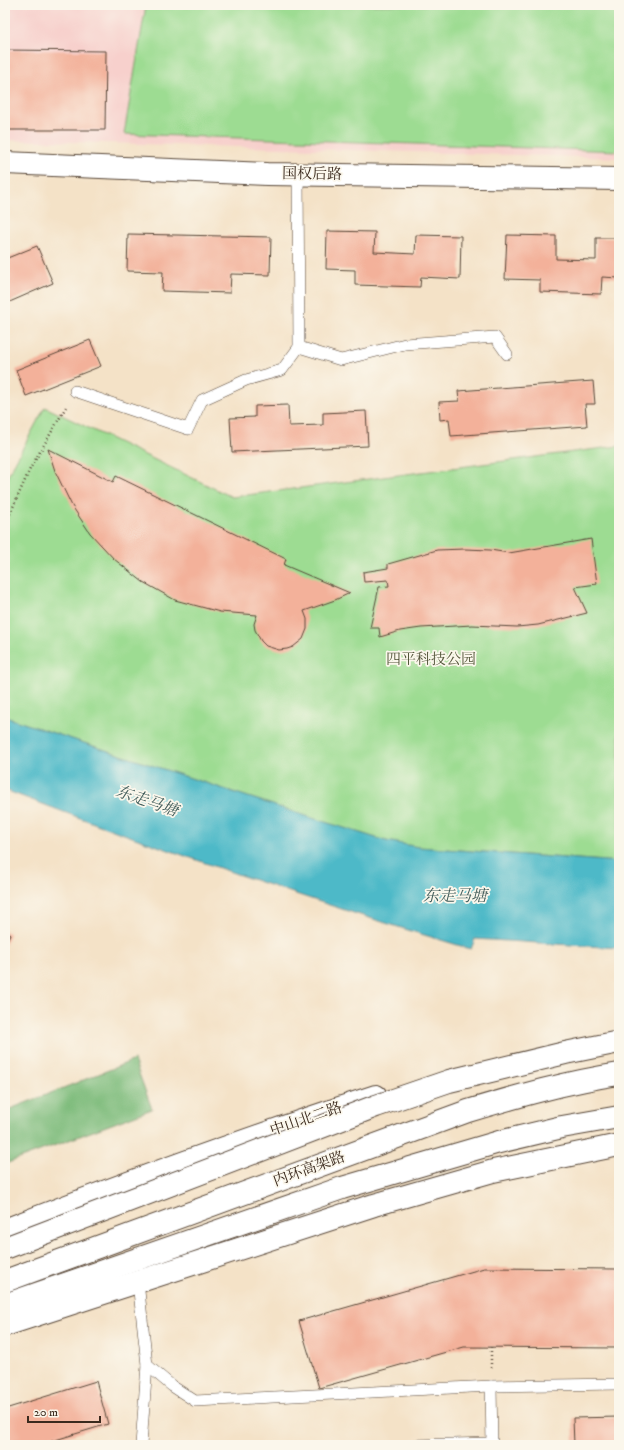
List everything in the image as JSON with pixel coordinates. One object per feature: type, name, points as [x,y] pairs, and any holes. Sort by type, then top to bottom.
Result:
[{"type":"main road","name":"国权后路","points":[[5,163],[298,174],[619,179]]},
{"type":"main road","points":[[5,1248],[376,1106],[449,1081],[565,1053],[619,1042]]},
{"type":"main road","name":"中山北二路","points":[[5,1230],[146,1175],[294,1122],[384,1093],[464,1074],[619,1050]]},
{"type":"main road","name":"内环高架路","points":[[5,1281],[468,1111],[531,1092],[619,1074]]},
{"type":"main road","points":[[5,1305],[179,1246],[342,1188],[499,1142],[562,1127],[619,1117]]},
{"type":"main road","points":[[5,1325],[374,1205],[478,1175],[619,1145]]},
{"type":"lane","points":[[76,391],[188,429],[202,400],[246,380],[282,370],[299,347],[298,174]]},
{"type":"lane","points":[[299,347],[341,360],[406,344],[495,337],[507,354]]},
{"type":"lane","points":[[138,1282],[147,1365],[141,1445]]},
{"type":"lane","points":[[147,1365],[172,1386],[195,1401],[491,1386],[619,1384]]},
{"type":"lane","points":[[414,1445],[492,1444],[491,1386]]},
{"type":"path","points":[[5,525],[30,469],[76,391]]},
{"type":"shaded area","points":[[5,5],[619,5],[619,158],[5,140]]},
{"type":"green space","points":[[146,5],[619,5],[619,151],[124,134]]},
{"type":"green space","name":"四平科技公园","points":[[45,407],[232,497],[619,446],[619,862],[418,847],[386,841],[5,717],[5,481]]},
{"type":"green space","points":[[134,1060],[152,1109],[5,1164],[5,1111]]},
{"type":"water","name":"东走马塘","points":[[5,717],[386,841],[418,847],[619,862],[619,948],[475,939],[471,949],[295,894],[121,833],[5,790]]},
{"type":"building","points":[[5,50],[106,51],[105,130],[5,130]]},
{"type":"building","points":[[327,231],[375,232],[374,252],[415,254],[416,235],[461,236],[460,279],[421,277],[420,287],[355,285],[355,270],[326,269]]},
{"type":"building","points":[[128,234],[271,237],[270,275],[231,274],[230,293],[162,291],[163,272],[127,271]]},
{"type":"building","points":[[507,235],[556,236],[556,259],[596,260],[596,238],[619,238],[619,278],[602,277],[601,294],[540,292],[540,280],[505,279]]},
{"type":"building","points":[[37,246],[53,283],[5,304],[5,259]]},
{"type":"building","points":[[90,340],[101,366],[26,396],[16,370]]},
{"type":"building","points":[[593,381],[595,404],[585,404],[587,426],[451,436],[449,419],[440,420],[439,402],[459,401],[458,391]]},
{"type":"building","points":[[288,405],[289,426],[323,425],[323,413],[366,411],[368,446],[232,452],[230,418],[255,417],[255,406]]},
{"type":"building","points":[[48,449],[113,482],[116,476],[286,559],[284,565],[350,593],[304,611],[307,619],[307,629],[303,639],[293,647],[279,650],[266,646],[261,641],[255,630],[254,624],[257,615],[220,612],[175,600],[143,582],[114,559],[90,533],[72,506],[55,471]]},
{"type":"building","points":[[591,539],[597,584],[575,587],[587,613],[538,625],[517,627],[472,625],[421,628],[400,631],[380,637],[379,628],[370,628],[379,587],[389,586],[388,580],[364,582],[363,572],[388,568],[388,564],[437,550],[490,550],[509,553]]},
{"type":"building","points":[[5,931],[10,934],[5,945]]},
{"type":"building","points":[[484,1268],[619,1269],[619,1348],[464,1347],[319,1388],[299,1321]]},
{"type":"building","points":[[96,1381],[108,1424],[39,1445],[5,1445],[5,1409]]},
{"type":"building","points":[[619,1417],[619,1445],[574,1445],[573,1418]]}]
